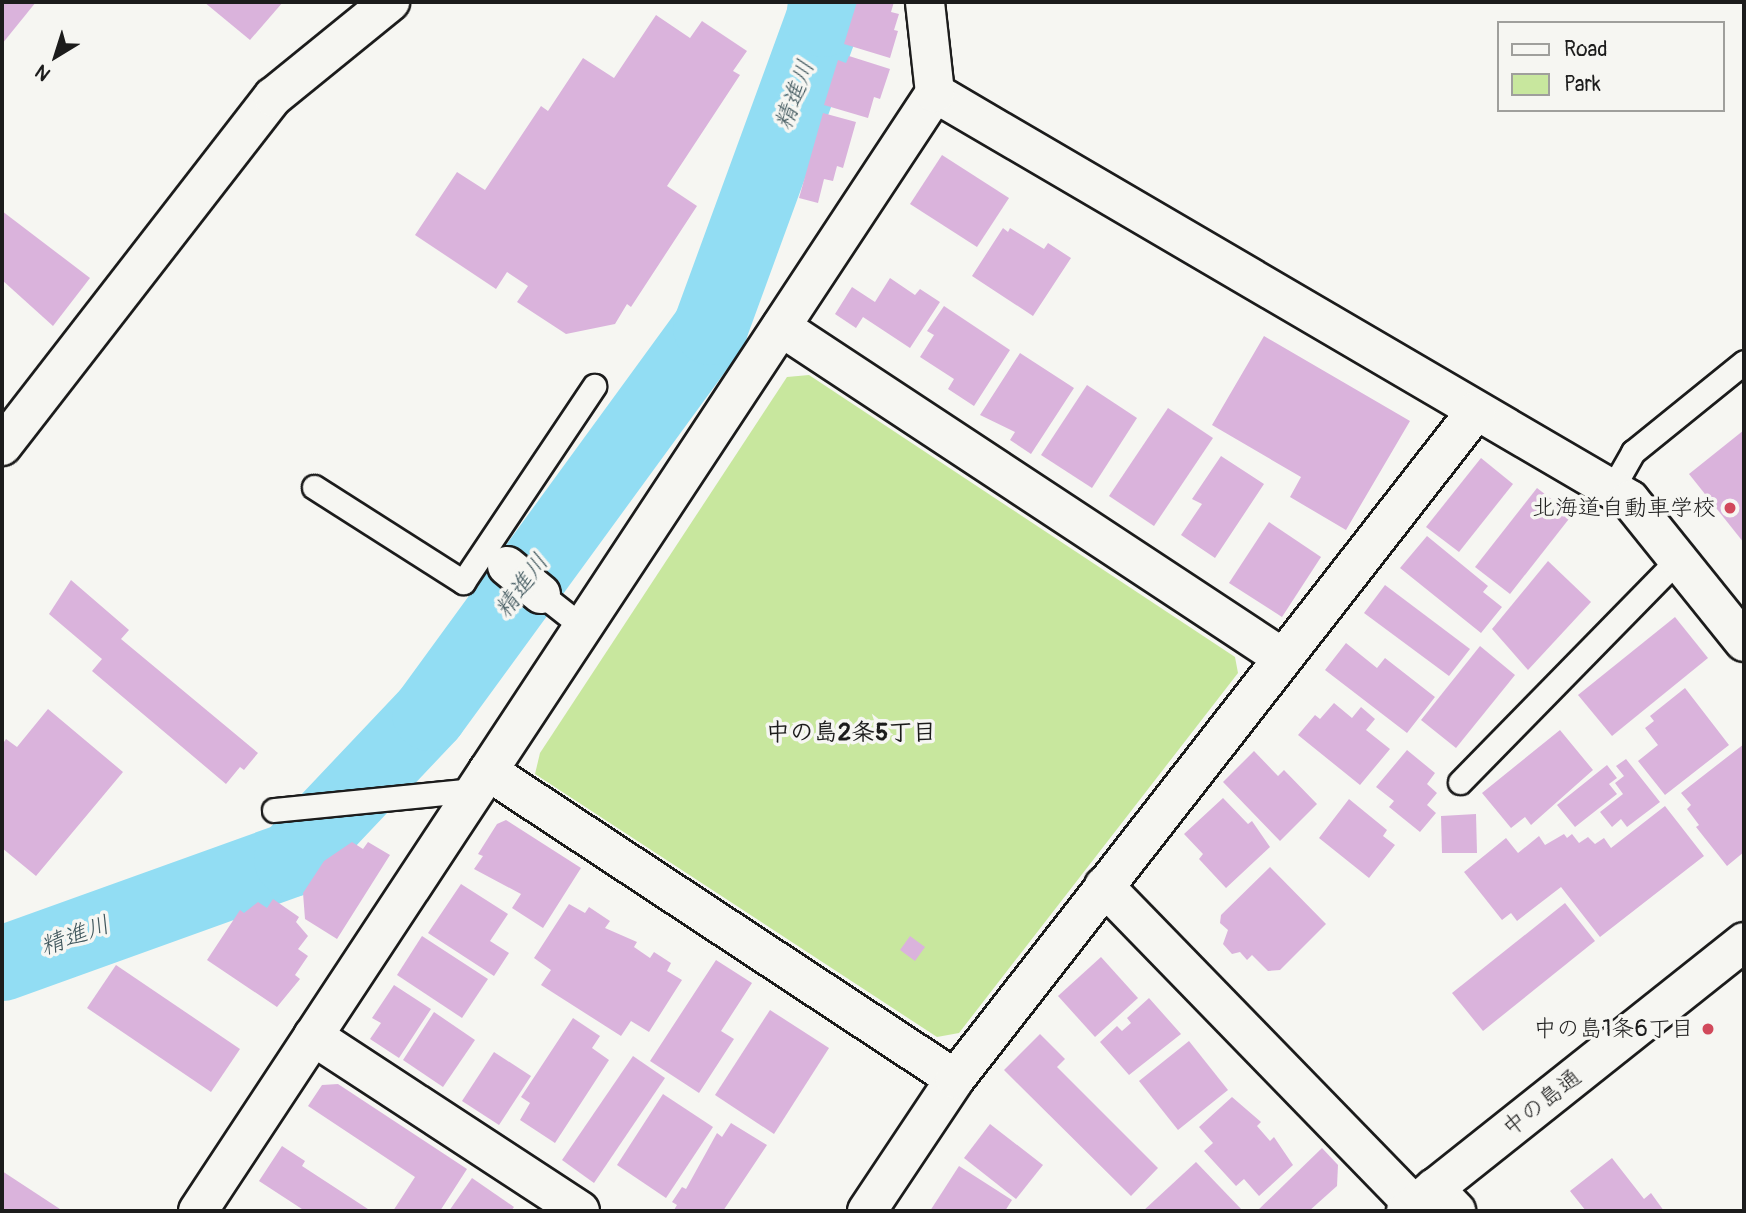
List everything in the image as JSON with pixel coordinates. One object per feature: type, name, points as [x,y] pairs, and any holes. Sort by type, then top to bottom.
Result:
[{"type":"street","points":[[2,446],[273,97],[390,2]]},
{"type":"street","points":[[198,1211],[935,93],[925,2]]},
{"type":"street","points":[[935,93],[1630,500],[1744,642]]},
{"type":"street","points":[[780,327],[1283,658]]},
{"type":"street","points":[[867,1211],[955,1079],[1476,411]]},
{"type":"street","points":[[497,558],[541,594]]},
{"type":"street","points":[[481,781],[955,1079]]},
{"type":"street","points":[[1104,886],[1428,1204]]},
{"type":"street","name":"中の島通","points":[[1428,1204],[1744,942]]},
{"type":"street","points":[[313,1036],[580,1211]]},
{"type":"lane","points":[[1612,489],[1633,452],[1744,362]]},
{"type":"lane","points":[[314,487],[463,582],[497,558],[594,386]]},
{"type":"lane","points":[[1460,782],[1678,559]]},
{"type":"lane","points":[[541,594],[583,627]]},
{"type":"lane","points":[[274,810],[398,797],[481,781]]},
{"type":"green space","points":[[809,375],[1235,657],[1238,673],[959,1033],[937,1037],[535,774],[540,753],[787,377]]},
{"type":"building","points":[[2,2],[36,2],[2,44]]},
{"type":"building","points":[[204,2],[283,2],[250,40]]},
{"type":"building","points":[[857,2],[894,2],[891,12],[899,14],[894,30],[898,31],[890,58],[844,44]]},
{"type":"building","points":[[656,15],[690,38],[702,21],[747,51],[733,71],[740,75],[667,186],[697,206],[631,307],[627,304],[615,324],[566,334],[517,302],[528,286],[507,272],[496,289],[415,235],[457,172],[485,190],[541,106],[548,111],[583,58],[614,78]]},
{"type":"building","points":[[849,56],[890,69],[880,99],[874,97],[868,118],[824,105],[838,60],[846,63]]},
{"type":"building","points":[[823,113],[856,122],[843,168],[837,166],[833,181],[824,179],[818,203],[799,198]]},
{"type":"building","points":[[942,155],[1009,198],[977,247],[910,204]]},
{"type":"building","points":[[2,211],[90,278],[53,326],[2,280]]},
{"type":"building","points":[[1003,228],[1008,232],[1010,228],[1044,249],[1048,243],[1071,258],[1033,316],[972,276]]},
{"type":"building","points":[[890,278],[915,295],[920,289],[940,302],[910,348],[863,317],[856,328],[835,314],[852,287],[875,302]]},
{"type":"building","points":[[944,306],[1010,350],[974,406],[948,389],[954,379],[920,357],[934,335],[927,331]]},
{"type":"building","points":[[1264,336],[1410,421],[1346,530],[1290,497],[1301,477],[1212,425]]},
{"type":"building","points":[[1020,353],[1074,388],[1031,454],[1010,440],[1015,432],[980,415]]},
{"type":"building","points":[[1087,385],[1137,418],[1092,488],[1041,455]]},
{"type":"building","points":[[1168,408],[1213,438],[1154,526],[1109,496]]},
{"type":"building","name":"北海道自動車学校","points":[[1744,430],[1744,543],[1689,474]]},
{"type":"building","points":[[1221,456],[1264,484],[1215,558],[1181,535],[1202,504],[1192,499]]},
{"type":"building","points":[[1481,458],[1513,484],[1459,552],[1426,527]]},
{"type":"building","points":[[1537,488],[1572,515],[1510,594],[1475,567]]},
{"type":"building","points":[[1269,522],[1321,557],[1282,617],[1229,583]]},
{"type":"building","points":[[1427,536],[1488,586],[1483,592],[1502,607],[1481,633],[1400,568]]},
{"type":"building","points":[[1548,561],[1591,602],[1528,670],[1492,629]]},
{"type":"building","points":[[71,580],[129,630],[121,639],[258,753],[244,770],[240,767],[226,784],[92,671],[102,659],[49,614]]},
{"type":"building","points":[[1385,585],[1470,649],[1449,676],[1364,613]]},
{"type":"building","points":[[1675,617],[1708,658],[1612,736],[1578,695]]},
{"type":"building","points":[[1346,643],[1377,668],[1385,658],[1435,697],[1407,733],[1325,670]]},
{"type":"building","points":[[1480,646],[1515,675],[1456,748],[1421,720]]},
{"type":"building","points":[[1685,688],[1729,745],[1665,795],[1638,761],[1658,745],[1645,728],[1654,721],[1650,716]]},
{"type":"building","points":[[1334,703],[1352,718],[1361,707],[1375,719],[1366,730],[1390,749],[1360,785],[1298,735],[1315,715],[1320,719]]},
{"type":"building","points":[[48,709],[123,772],[36,876],[2,848],[2,745],[6,739],[17,747]]},
{"type":"building","points":[[1560,730],[1593,770],[1531,825],[1525,817],[1511,828],[1482,793]]},
{"type":"building","points":[[1744,744],[1744,852],[1727,866],[1696,827],[1699,825],[1687,809],[1691,805],[1681,793]]},
{"type":"building","points":[[1407,750],[1435,773],[1427,784],[1437,793],[1427,805],[1436,813],[1420,832],[1389,807],[1394,801],[1376,787]]},
{"type":"building","points":[[1254,751],[1278,776],[1284,770],[1317,804],[1280,841],[1223,782]]},
{"type":"building","points":[[1626,759],[1660,802],[1627,827],[1621,819],[1612,827],[1600,812],[1623,794],[1615,783],[1624,776],[1616,766]]},
{"type":"building","points":[[1607,765],[1617,778],[1609,784],[1617,794],[1575,827],[1557,805]]},
{"type":"building","points":[[1223,798],[1248,824],[1252,821],[1270,847],[1226,888],[1199,859],[1203,854],[1184,834]]},
{"type":"building","points":[[1349,799],[1387,830],[1383,836],[1395,845],[1369,878],[1319,838]]},
{"type":"building","points":[[1665,806],[1704,856],[1600,937],[1561,887],[1517,921],[1511,913],[1502,920],[1464,872],[1506,838],[1518,853],[1539,836],[1545,845],[1564,834],[1567,838],[1572,834],[1579,843],[1588,837],[1595,844],[1604,838],[1611,848]]},
{"type":"building","points":[[1476,814],[1477,853],[1442,853],[1441,816]]},
{"type":"building","points":[[506,820],[581,868],[543,928],[512,908],[521,894],[474,869],[483,856],[478,854],[497,824]]},
{"type":"building","points":[[352,842],[363,849],[368,842],[390,855],[337,939],[305,919],[303,893],[324,861]]},
{"type":"building","points":[[1270,867],[1326,924],[1280,970],[1268,971],[1252,955],[1247,960],[1240,952],[1232,954],[1223,944],[1228,930],[1220,923],[1221,915]]},
{"type":"building","points":[[461,884],[508,914],[490,941],[509,953],[494,976],[428,933]]},
{"type":"building","points":[[273,899],[299,917],[296,922],[308,936],[298,949],[308,956],[295,975],[300,979],[277,1007],[207,960],[240,910],[244,913],[258,902],[267,908]]},
{"type":"building","points":[[1565,903],[1595,941],[1483,1031],[1452,993]]},
{"type":"building","points":[[569,904],[585,913],[589,907],[610,921],[605,928],[637,942],[634,947],[650,958],[654,952],[671,963],[667,971],[682,980],[649,1032],[631,1021],[621,1036],[541,985],[551,970],[534,958]]},
{"type":"building","points":[[422,936],[488,979],[462,1018],[397,975]]},
{"type":"building","points":[[910,936],[925,947],[915,961],[900,950]]},
{"type":"building","points":[[1101,957],[1138,998],[1095,1037],[1058,996]]},
{"type":"building","points":[[716,960],[752,983],[721,1031],[734,1039],[699,1093],[650,1061]]},
{"type":"building","points":[[116,965],[240,1049],[211,1092],[87,1008]]},
{"type":"building","points":[[394,985],[431,1009],[399,1058],[370,1039],[381,1023],[372,1018]]},
{"type":"building","points":[[1149,998],[1181,1034],[1129,1075],[1100,1042],[1117,1026],[1122,1031],[1131,1023],[1127,1018]]},
{"type":"building","points":[[770,1010],[829,1048],[774,1134],[715,1095]]},
{"type":"building","points":[[434,1012],[475,1040],[443,1087],[403,1060]]},
{"type":"building","points":[[573,1018],[600,1036],[592,1048],[609,1060],[555,1143],[520,1120],[530,1103],[521,1097]]},
{"type":"building","points":[[1040,1034],[1065,1059],[1057,1067],[1158,1168],[1131,1196],[1004,1070]]},
{"type":"building","points":[[1189,1041],[1228,1090],[1178,1130],[1139,1081]]},
{"type":"building","points":[[494,1052],[531,1076],[499,1125],[462,1101]]},
{"type":"building","points":[[633,1056],[665,1078],[594,1183],[562,1160]]},
{"type":"building","points":[[338,1084],[467,1169],[440,1211],[393,1211],[415,1177],[308,1106],[322,1085]]},
{"type":"building","points":[[663,1094],[713,1127],[666,1198],[617,1165]]},
{"type":"building","points":[[1232,1097],[1261,1122],[1257,1126],[1270,1141],[1274,1137],[1293,1165],[1259,1196],[1244,1179],[1236,1186],[1204,1151],[1213,1143],[1199,1127]]},
{"type":"building","points":[[731,1123],[767,1145],[723,1211],[674,1210],[677,1205],[672,1202],[682,1187],[686,1189],[717,1133],[722,1137]]},
{"type":"building","points":[[990,1124],[1043,1165],[1016,1199],[964,1158]]},
{"type":"building","points":[[282,1146],[305,1161],[302,1166],[371,1211],[305,1211],[259,1181]]},
{"type":"building","points":[[1322,1148],[1338,1165],[1337,1186],[1309,1211],[1257,1211]]},
{"type":"building","points":[[1612,1158],[1644,1199],[1651,1193],[1664,1211],[1586,1211],[1570,1191]]},
{"type":"building","points":[[1196,1162],[1243,1211],[1143,1211]]},
{"type":"building","points":[[959,1166],[1012,1200],[1005,1211],[930,1211]]},
{"type":"building","points":[[2,1171],[63,1211],[2,1211]]},
{"type":"building","points":[[472,1178],[514,1207],[511,1211],[449,1211]]},
{"type":"waterway","name":"精進川","points":[[2,963],[291,859],[429,713],[710,327],[823,19],[825,2]]},
{"type":"place","name":"北海道自動車学校","points":[[1730,508]]},
{"type":"place","name":"中の島1条6丁目","points":[[1708,1029]]},
{"type":"district","name":"中の島2条5丁目","points":[[851,733]]}]
